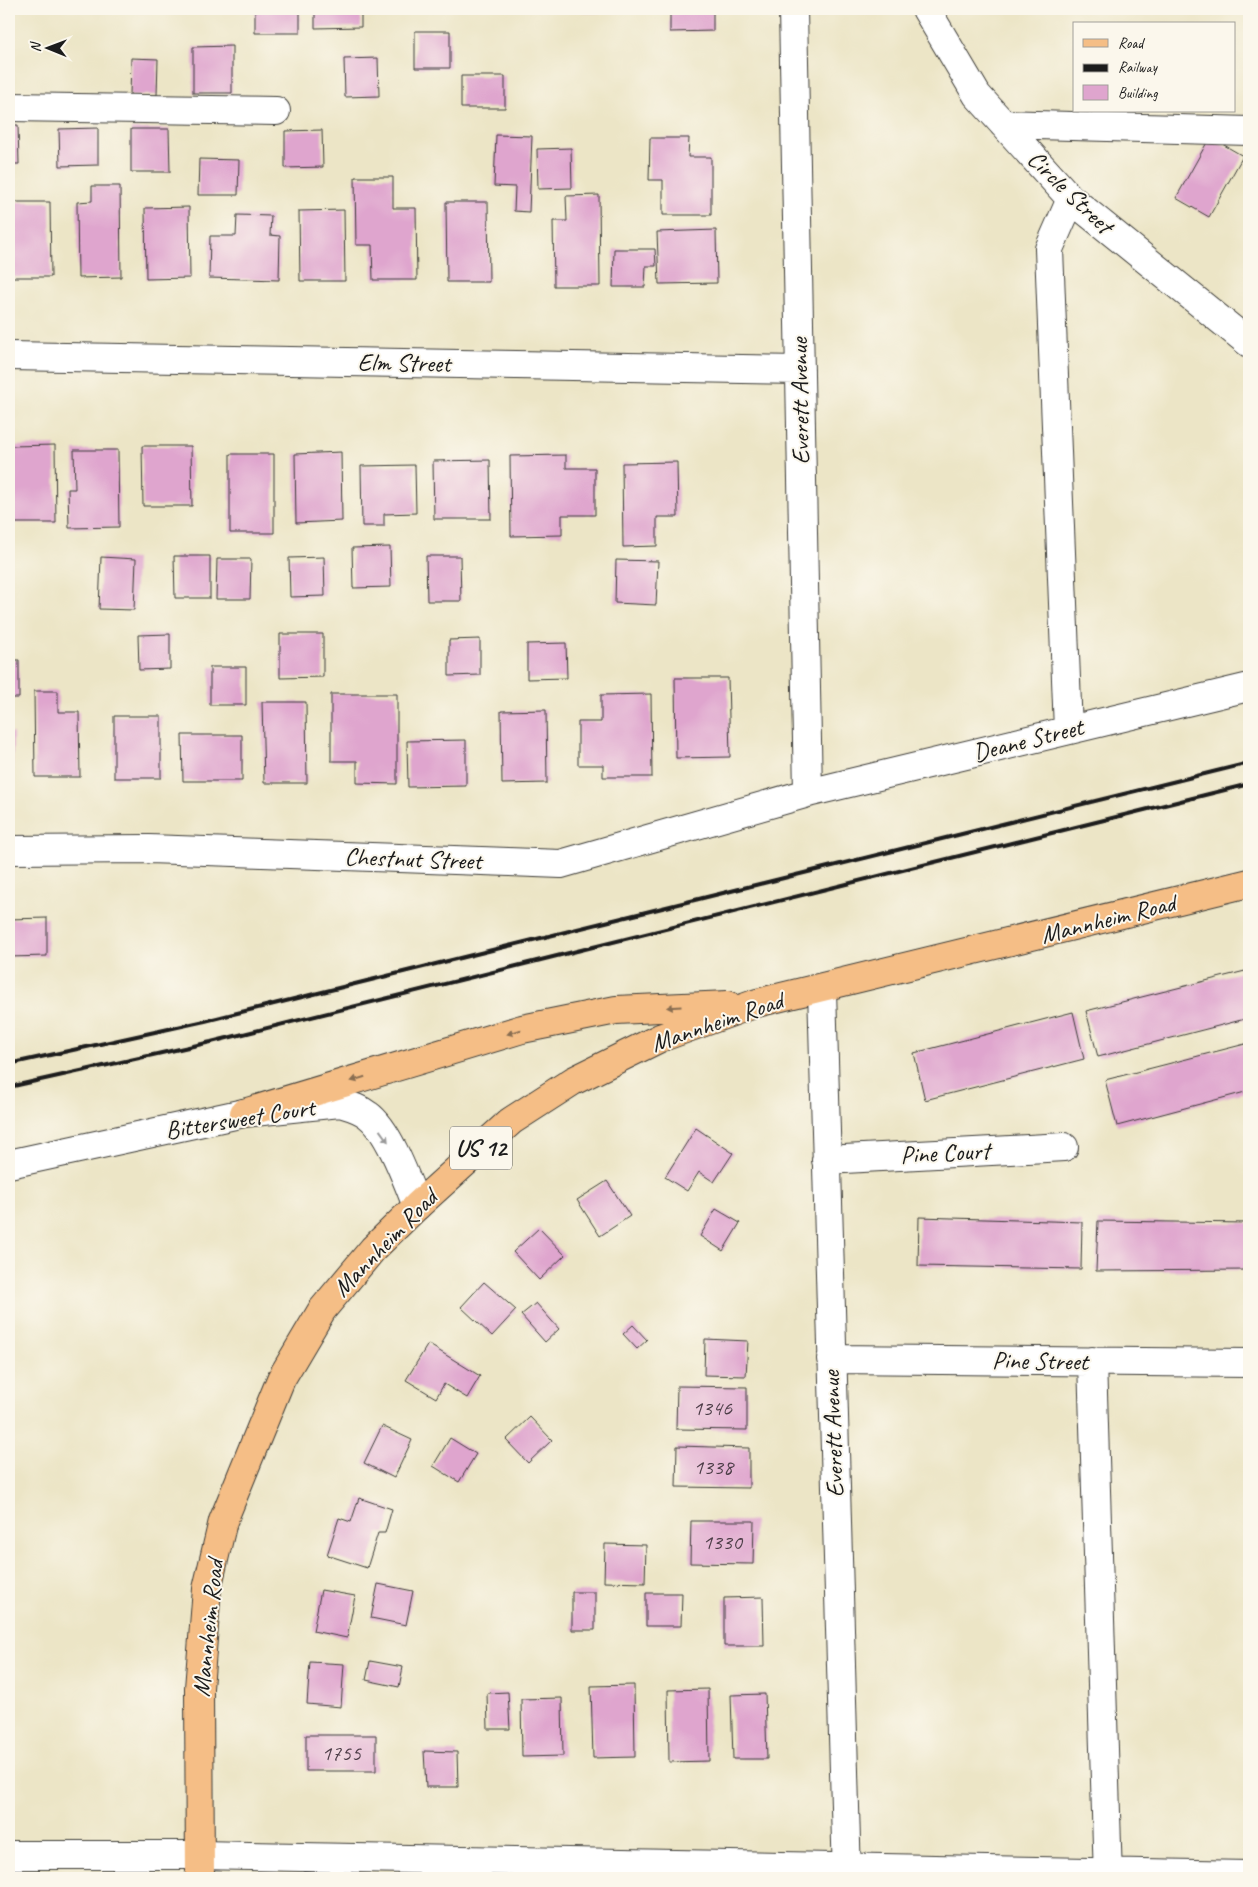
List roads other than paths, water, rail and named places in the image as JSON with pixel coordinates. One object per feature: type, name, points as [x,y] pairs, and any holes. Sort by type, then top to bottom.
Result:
[{"type":"main road","name":"Mannheim Road","points":[[200,1866],[198,1688],[207,1588],[223,1521],[281,1379],[322,1310],[373,1250],[417,1206],[511,1121],[574,1081],[660,1038],[757,1003],[822,989],[1249,884]]},
{"type":"main road","points":[[244,1113],[522,1029],[616,1010],[757,1003]]},
{"type":"street","name":"Everett Avenue","points":[[793,9],[808,793]]},
{"type":"street","name":"Circle Street","points":[[926,9],[977,95],[1071,200],[1249,343]]},
{"type":"street","points":[[9,107],[276,111]]},
{"type":"street","points":[[1003,124],[1249,131]]},
{"type":"street","points":[[1068,730],[1049,249],[1071,200]]},
{"type":"street","name":"Elm Street","points":[[9,356],[800,370]]},
{"type":"street","name":"Deane Street","points":[[808,793],[1249,687]]},
{"type":"street","name":"Chestnut Street","points":[[9,850],[148,849],[561,864],[808,793]]},
{"type":"street","name":"Everett Avenue","points":[[822,989],[846,1873]]},
{"type":"street","name":"Bittersweet Court","points":[[9,1164],[244,1113],[340,1104],[354,1107],[370,1115],[390,1144],[417,1206]]},
{"type":"street","name":"Pine Court","points":[[826,1160],[1064,1147]]},
{"type":"street","name":"Pine Street","points":[[831,1359],[1249,1363]]},
{"type":"street","points":[[1092,1361],[1108,1875]]},
{"type":"street","points":[[9,1854],[200,1866],[1249,1875]]},
{"type":"railway","points":[[9,1064],[205,1021],[1249,763]]},
{"type":"railway","points":[[9,1087],[211,1042],[1249,784]]}]
